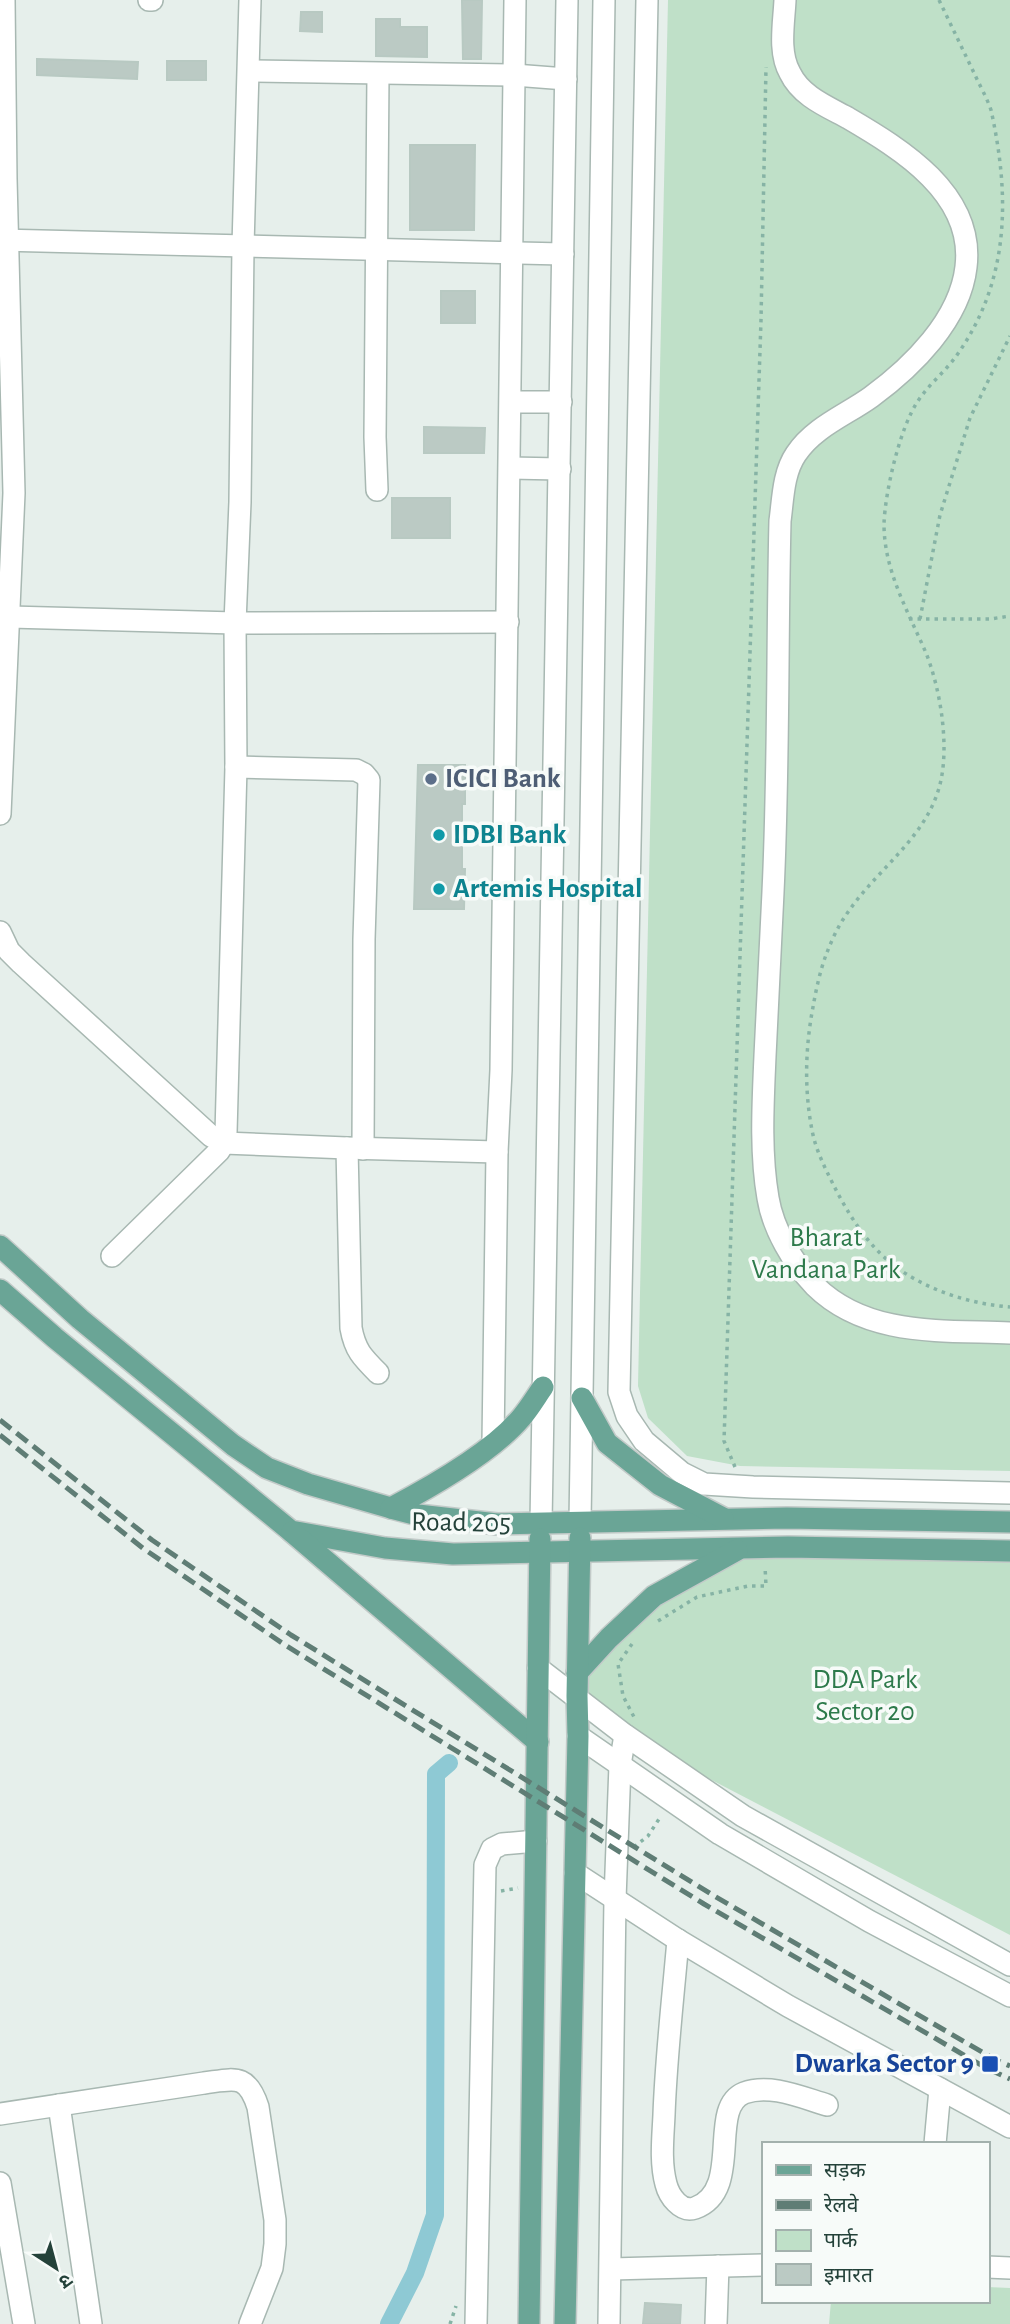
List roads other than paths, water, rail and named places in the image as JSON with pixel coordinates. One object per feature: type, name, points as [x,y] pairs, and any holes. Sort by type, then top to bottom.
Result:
[{"type":"main road","name":"Road 205","points":[[0,1246],[80,1320],[233,1446],[267,1468],[307,1484],[391,1508],[418,1515],[497,1524],[787,1518],[1010,1522]]},
{"type":"main road","name":"Road 205","points":[[0,1290],[54,1338],[291,1531],[385,1548],[453,1554],[742,1547],[1010,1551]]},
{"type":"main road","points":[[391,1508],[429,1488],[493,1443],[520,1419],[543,1387]]},
{"type":"main road","points":[[582,1398],[607,1443],[660,1485],[726,1519]]},
{"type":"main road","points":[[565,2324],[580,1522]]},
{"type":"main road","points":[[528,2324],[541,1523]]},
{"type":"main road","points":[[291,1531],[538,1742]]},
{"type":"main road","points":[[577,1673],[653,1596],[742,1547]]},
{"type":"street","points":[[0,814],[14,493],[4,240],[4,0]]},
{"type":"street","points":[[112,1256],[224,1143],[236,767],[235,622],[240,502],[250,0]]},
{"type":"street","points":[[493,1443],[508,622],[515,0]]},
{"type":"street","points":[[541,1523],[567,0]]},
{"type":"street","points":[[580,1522],[604,0]]},
{"type":"street","points":[[647,0],[619,1392],[627,1416],[644,1441],[682,1473],[704,1484],[1010,1493]]},
{"type":"street","points":[[785,0],[784,56],[788,71],[798,88],[879,136],[913,160],[937,183],[958,216],[965,240],[967,266],[960,295],[938,333],[912,363],[871,397],[810,437],[794,456],[785,480],[780,521],[775,857],[762,1144],[767,1197],[772,1218],[800,1267],[832,1301],[853,1314],[909,1329],[1010,1333]]},
{"type":"street","points":[[249,71],[514,75],[566,79]]},
{"type":"street","points":[[377,490],[375,437],[378,74]]},
{"type":"street","points":[[4,240],[563,254]]},
{"type":"street","points":[[511,402],[561,402]]},
{"type":"street","points":[[510,467],[560,469]]},
{"type":"street","points":[[10,617],[235,622],[508,622]]},
{"type":"street","points":[[236,767],[356,769],[369,780],[351,1328],[354,1344],[378,1373]]},
{"type":"street","points":[[0,932],[9,951],[21,963],[211,1136],[224,1143],[497,1152]]},
{"type":"street","points":[[538,1668],[632,1731],[743,1816],[1010,1965]]},
{"type":"street","points":[[610,2324],[615,1899],[620,1765],[632,1731]]},
{"type":"street","points":[[578,1736],[720,1834],[869,1921],[1010,1996]]},
{"type":"street","points":[[477,2324],[485,1865],[492,1849],[502,1844],[536,1840]]},
{"type":"street","points":[[575,1873],[678,1940],[788,2006],[1010,2127]]},
{"type":"street","points":[[678,1940],[663,2148],[666,2185],[674,2200],[682,2208],[692,2209],[704,2203],[716,2188],[723,2169],[727,2119],[733,2102],[743,2093],[775,2091],[827,2105]]},
{"type":"street","points":[[0,2114],[231,2080],[241,2081],[253,2091],[265,2145],[275,2220],[272,2268],[250,2324]]},
{"type":"street","points":[[936,2142],[940,2089]]},
{"type":"street","points":[[59,2105],[91,2324]]},
{"type":"street","points":[[0,2183],[24,2324]]},
{"type":"street","points":[[611,2269],[762,2265]]},
{"type":"street","points":[[716,2324],[718,2266]]},
{"type":"street","points":[[989,2267],[1010,2268]]},
{"type":"waterway","points":[[389,2324],[415,2273],[435,2215],[436,1774],[449,1763]]},
{"type":"railway","points":[[0,1420],[152,1540],[291,1635],[711,1894],[1010,2066]]},
{"type":"railway","points":[[0,1435],[144,1549],[285,1645],[704,1904],[988,2069],[1010,2079]]},
{"type":"place","name":"ICICI Bank","points":[[431,779]]},
{"type":"place","name":"IDBI Bank","points":[[439,835]]},
{"type":"place","name":"Artemis Hospital","points":[[439,889]]},
{"type":"place","name":"Dwarka Sector 9","points":[[990,2064]]},
{"type":"park label","name":"Bharat Vandana Park","points":[[826,1254]]},
{"type":"park label","name":"DDA Park Sector 20","points":[[865,1696]]}]
